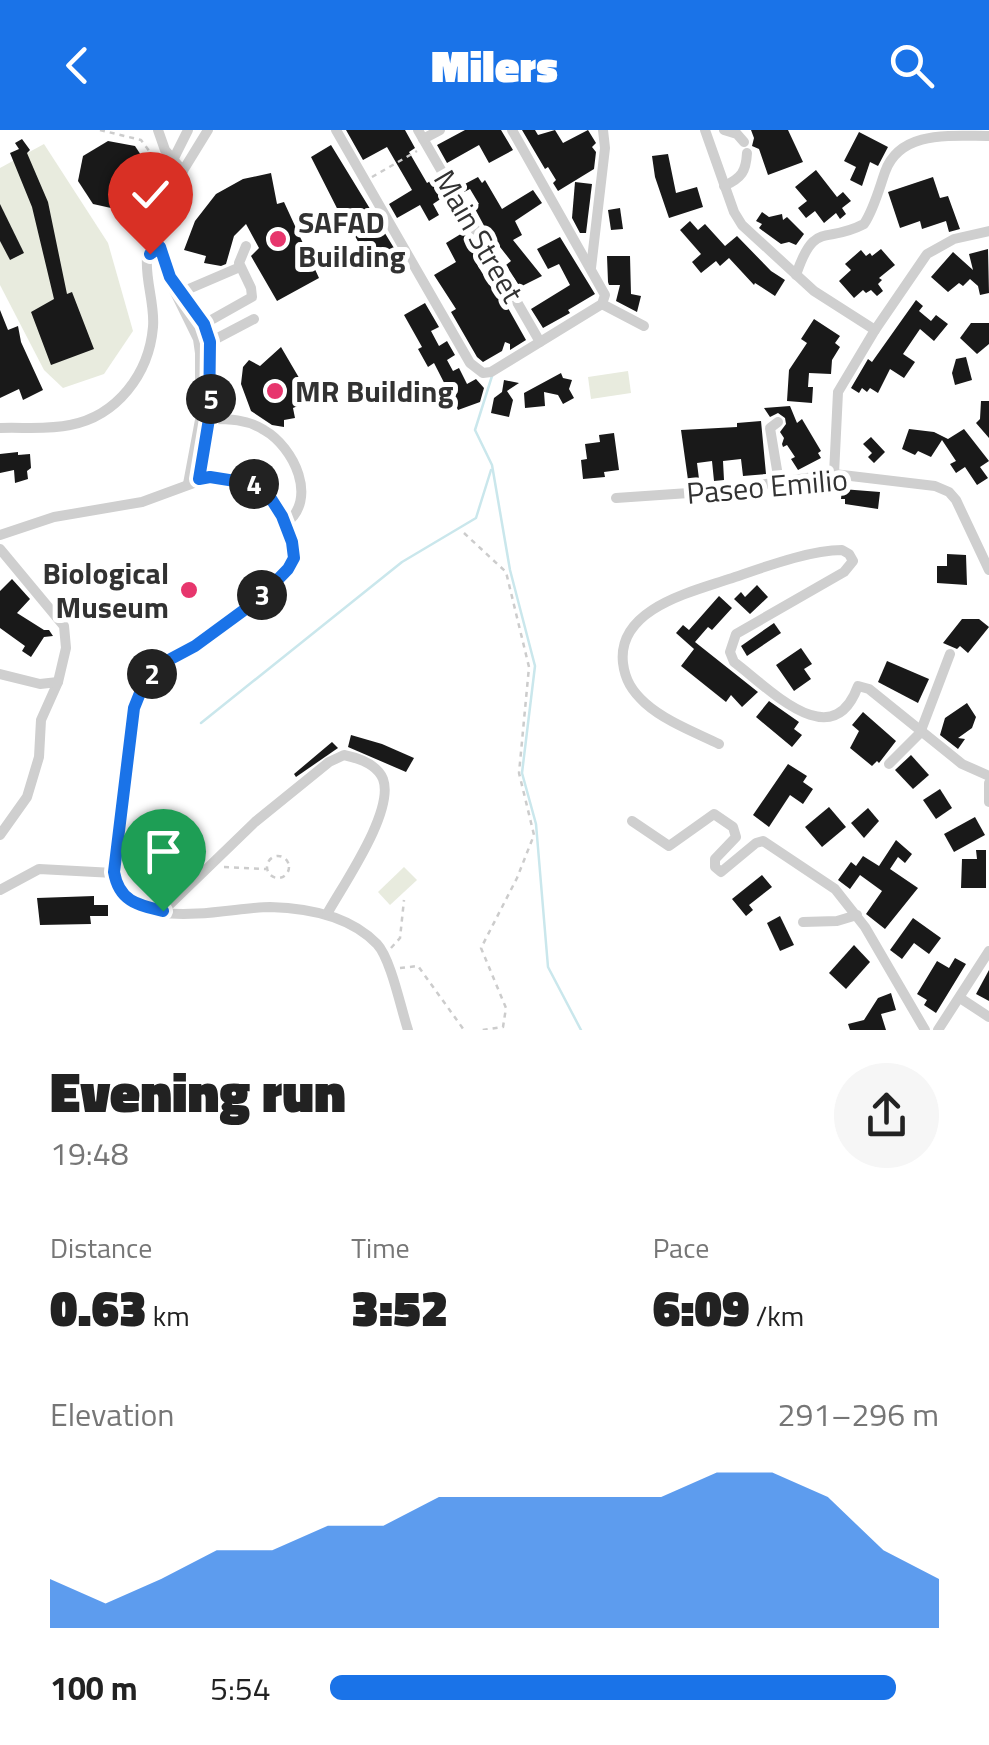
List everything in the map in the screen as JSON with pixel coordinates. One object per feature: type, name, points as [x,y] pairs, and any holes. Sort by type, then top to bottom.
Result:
[{"type":"street","points":[[158,130],[165,150],[182,171]]},
{"type":"street","points":[[173,160],[188,130]]},
{"type":"street","points":[[193,481],[200,420],[200,353],[198,339],[160,247],[158,232],[175,185],[208,130]]},
{"type":"street","points":[[336,130],[477,371],[490,372],[602,304],[606,295],[512,130]]},
{"type":"street","points":[[423,138],[440,130]]},
{"type":"street","points":[[591,269],[603,130]]},
{"type":"street","points":[[705,130],[742,225],[814,291],[875,330]]},
{"type":"street","points":[[724,130],[736,134],[745,147],[746,170],[736,181],[724,186]]},
{"type":"street","points":[[796,275],[809,243],[829,232],[864,224],[888,161],[906,142],[925,136],[989,136]]},
{"type":"street","name":"Main Street","points":[[423,138],[540,342]]},
{"type":"street","points":[[834,474],[838,392],[875,330],[928,254],[954,239],[989,230]]},
{"type":"street","points":[[204,324],[252,297],[240,267],[246,246]]},
{"type":"street","points":[[0,428],[70,425],[106,412],[126,395],[145,361],[153,328],[147,258],[160,247]]},
{"type":"street","points":[[179,294],[240,267]]},
{"type":"street","points":[[179,294],[204,324],[210,342],[209,419],[193,481]]},
{"type":"street","points":[[602,304],[644,326]]},
{"type":"street","points":[[210,342],[254,319]]},
{"type":"street","points":[[209,419],[240,420],[278,439],[300,478],[302,502],[295,516],[284,524]]},
{"type":"street","points":[[778,422],[770,428],[779,482]]},
{"type":"street","name":"Paseo Emilio","points":[[616,498],[718,491],[834,474],[935,486],[949,492],[985,551],[989,570]]},
{"type":"street","points":[[0,535],[54,517],[142,502],[210,477],[254,484],[268,494],[292,542],[294,558],[288,569],[259,599],[226,624],[165,662],[142,688],[134,708],[114,872],[117,887],[135,905],[163,911],[200,916],[267,907],[327,914],[354,926],[380,946],[408,1030]]},
{"type":"street","points":[[0,549],[64,626],[66,648],[58,682],[41,720],[39,757],[27,797],[0,835]]},
{"type":"street","points":[[719,744],[664,716],[630,688],[622,656],[626,639],[648,612],[683,594],[834,550],[849,554],[853,561],[850,568],[744,627],[731,642],[734,662],[805,714],[830,718],[852,702],[858,686],[869,689],[920,732],[989,780],[989,802]]},
{"type":"street","points":[[889,764],[920,732],[950,654]]},
{"type":"street","points":[[0,674],[40,684],[58,682]]},
{"type":"street","points":[[163,911],[208,866],[329,762],[344,756],[373,767],[382,778],[385,798],[374,828],[327,914]]},
{"type":"street","points":[[632,820],[670,846],[714,814],[733,826],[736,836],[716,859],[715,867],[722,872],[756,843],[763,842],[834,889],[857,916],[924,1030]]},
{"type":"street","points":[[0,890],[38,869],[114,872]]},
{"type":"street","points":[[803,922],[857,916]]},
{"type":"street","points":[[938,1030],[988,955]]},
{"type":"street","points":[[960,998],[989,1016]]},
{"type":"path","points":[[91,134],[99,130],[141,140],[175,185]]},
{"type":"path","points":[[365,181],[423,138]]},
{"type":"path","points":[[464,533],[506,572],[529,667],[519,773],[534,835],[518,878],[481,948],[506,1008],[502,1027],[482,1030]]},
{"type":"path","points":[[208,866],[268,869],[278,878],[285,876],[288,865],[278,856],[268,862],[268,869]]},
{"type":"path","points":[[383,957],[400,938],[404,900]]},
{"type":"path","points":[[388,970],[418,966],[464,1030]]},
{"type":"shaded area","points":[[44,144],[108,243],[133,331],[104,374],[63,388],[44,370],[0,285],[0,168]]},
{"type":"shaded area","points":[[628,371],[631,393],[591,399],[588,377]]},
{"type":"shaded area","points":[[404,867],[417,880],[390,905],[378,892]]},
{"type":"building","points":[[346,130],[405,130],[415,148],[409,152],[427,183],[432,180],[442,198],[433,204],[439,215],[429,221],[420,205],[397,218],[389,204],[412,190],[387,147],[363,160]]},
{"type":"building","points":[[465,130],[501,130],[513,150],[489,163],[479,145],[447,163],[437,145]]},
{"type":"building","points":[[522,130],[535,130],[538,135],[555,130],[563,143],[588,130],[596,143],[592,147],[596,152],[594,169],[558,191],[553,183],[556,180]]},
{"type":"building","points":[[751,130],[788,130],[803,162],[768,175],[759,149],[752,146]]},
{"type":"building","points":[[859,132],[888,147],[878,166],[870,162],[862,186],[850,180],[856,167],[844,161]]},
{"type":"building","points":[[22,139],[30,150],[27,153],[48,202],[67,294],[72,292],[94,349],[51,365],[31,312],[54,299],[32,207],[10,153],[19,149],[15,143]]},
{"type":"building","points":[[108,141],[135,146],[150,169],[145,196],[120,210],[93,204],[78,181],[83,156]]},
{"type":"building","points":[[331,145],[394,248],[386,252],[392,262],[374,271],[311,157]]},
{"type":"building","points":[[668,154],[676,193],[697,187],[703,207],[669,218],[652,156]]},
{"type":"building","points":[[816,170],[837,197],[843,192],[851,201],[842,208],[846,214],[840,219],[836,213],[824,223],[815,211],[806,218],[798,208],[807,201],[795,187]]},
{"type":"building","name":"SAFAD Building","points":[[271,173],[277,204],[284,202],[319,278],[277,301],[251,256],[259,248],[246,224],[234,236],[226,264],[204,263],[206,256],[184,250],[195,221],[216,194],[243,179]]},
{"type":"building","points":[[478,177],[482,183],[485,180],[502,209],[533,190],[542,203],[515,221],[522,235],[513,240],[542,276],[520,287],[506,265],[511,261],[500,247],[496,248],[474,207],[479,204],[470,189],[464,192],[461,186]]},
{"type":"building","points":[[933,177],[940,198],[948,196],[960,229],[949,232],[946,221],[922,229],[920,221],[900,228],[888,192]]},
{"type":"building","points":[[575,182],[592,184],[586,233],[580,233],[572,218]]},
{"type":"building","points":[[0,204],[24,253],[10,260],[0,241]]},
{"type":"building","points":[[620,208],[623,229],[611,230],[608,210]]},
{"type":"building","points":[[762,212],[769,217],[782,214],[783,220],[787,217],[804,234],[796,245],[781,244],[759,228],[762,224],[756,221]]},
{"type":"building","points":[[690,221],[698,230],[705,224],[725,246],[737,236],[785,280],[775,296],[754,285],[729,258],[720,266],[716,261],[701,273],[692,262],[701,254],[680,230]]},
{"type":"building","points":[[464,232],[481,257],[478,266],[491,287],[495,285],[526,340],[510,350],[510,344],[505,342],[502,351],[483,362],[451,312],[456,309],[434,275],[456,262],[446,243]]},
{"type":"building","points":[[560,237],[595,294],[543,328],[531,309],[570,285],[559,264],[548,269],[537,249]]},
{"type":"building","points":[[881,249],[895,265],[879,278],[883,291],[877,296],[871,290],[863,290],[854,298],[839,281],[851,270],[845,264],[861,250],[872,256]]},
{"type":"building","points":[[988,249],[989,293],[980,295],[978,286],[970,279],[948,292],[931,277],[953,252],[973,270],[969,254]]},
{"type":"building","points":[[607,256],[630,256],[631,294],[641,296],[637,312],[616,301],[620,285],[609,285]]},
{"type":"building","points":[[916,300],[923,306],[919,311],[931,321],[936,315],[948,324],[934,341],[920,329],[903,354],[915,362],[904,378],[890,369],[878,393],[862,388],[859,393],[851,388],[868,359],[872,362]]},
{"type":"building","points":[[425,303],[439,327],[431,331],[439,346],[447,341],[455,355],[447,360],[453,371],[459,368],[467,384],[476,379],[484,388],[480,402],[458,410],[434,363],[428,367],[418,349],[422,347],[404,315]]},
{"type":"building","points":[[0,310],[8,330],[18,326],[21,342],[43,390],[23,400],[19,389],[0,398]]},
{"type":"building","points":[[814,319],[840,336],[835,343],[840,347],[832,360],[831,374],[809,373],[812,403],[787,401],[789,370],[807,343],[801,339]]},
{"type":"building","points":[[971,323],[989,323],[989,344],[977,354],[960,338]]},
{"type":"building","name":"MR Building","points":[[281,347],[312,400],[293,408],[295,418],[284,420],[284,427],[272,425],[251,411],[241,384],[243,367],[249,360],[260,366]]},
{"type":"building","points":[[966,357],[972,380],[955,385],[952,373],[956,359]]},
{"type":"building","points":[[561,373],[563,378],[572,380],[569,389],[574,398],[563,404],[558,395],[544,392],[545,406],[525,408],[524,393]]},
{"type":"building","points":[[504,380],[519,383],[507,391],[513,400],[509,417],[491,413]]},
{"type":"building","points":[[981,401],[989,401],[989,438],[976,423],[980,419]]},
{"type":"building","points":[[790,406],[797,423],[802,419],[821,451],[821,458],[798,470],[791,459],[795,457],[782,444],[780,432],[785,418],[778,413],[770,417],[764,408]]},
{"type":"building","points":[[761,421],[766,474],[743,476],[741,459],[723,461],[724,480],[714,481],[712,461],[697,463],[699,479],[688,480],[681,430],[737,427],[737,423]]},
{"type":"building","points":[[909,429],[934,432],[948,439],[964,429],[989,461],[980,467],[988,478],[977,485],[965,467],[956,473],[950,464],[956,461],[942,440],[931,457],[902,449]]},
{"type":"building","points":[[614,433],[619,470],[604,472],[605,477],[583,479],[581,460],[587,459],[585,444],[600,442],[599,435]]},
{"type":"building","points":[[871,437],[885,452],[874,463],[868,457],[872,453],[863,444]]},
{"type":"building","points":[[0,454],[30,454],[31,468],[27,471],[28,479],[15,483],[14,470],[0,473]]},
{"type":"building","points":[[842,489],[880,492],[878,509],[845,504]]},
{"type":"building","points":[[947,554],[966,555],[967,585],[937,583],[937,566],[947,566]]},
{"type":"building","points":[[12,579],[30,599],[17,613],[53,636],[44,637],[31,657],[22,651],[25,646],[0,628],[0,591]]},
{"type":"building","points":[[757,585],[768,597],[750,614],[734,599],[741,592],[745,597]]},
{"type":"building","points":[[719,596],[732,608],[695,642],[758,692],[742,707],[731,695],[726,702],[681,666],[694,649],[676,633],[683,625],[689,630]]},
{"type":"building","points":[[962,619],[979,619],[989,627],[968,653],[960,646],[957,649],[943,643]]},
{"type":"building","points":[[774,623],[781,633],[747,656],[741,646]]},
{"type":"building","points":[[801,648],[812,664],[804,669],[811,679],[794,691],[776,665]]},
{"type":"building","points":[[887,661],[929,679],[918,703],[878,682]]},
{"type":"building","points":[[769,701],[799,722],[794,729],[802,735],[792,747],[756,717]]},
{"type":"building","points":[[967,703],[976,717],[972,728],[958,738],[965,739],[958,749],[940,735],[945,718]]},
{"type":"building","points":[[863,712],[896,741],[872,766],[850,748],[859,731],[852,725]]},
{"type":"building","points":[[351,735],[414,758],[406,772],[348,747]]},
{"type":"building","points":[[332,742],[338,748],[296,777],[294,774]]},
{"type":"building","points":[[911,755],[929,775],[913,789],[895,770]]},
{"type":"building","points":[[788,764],[807,776],[803,782],[813,789],[803,804],[790,795],[769,827],[753,815]]},
{"type":"building","points":[[940,789],[952,808],[936,819],[923,800]]},
{"type":"building","points":[[829,807],[846,827],[822,847],[805,827]]},
{"type":"building","points":[[868,808],[879,821],[864,838],[851,823]]},
{"type":"building","points":[[975,817],[985,835],[954,852],[944,834]]},
{"type":"building","points":[[896,840],[912,854],[905,863],[898,857],[890,869],[918,888],[885,929],[866,914],[882,891],[860,875],[850,889],[838,880],[851,862],[856,866],[863,856],[879,866]]},
{"type":"building","points":[[976,850],[986,850],[986,888],[961,888],[962,859],[977,859]]},
{"type":"building","points":[[762,875],[772,887],[749,905],[753,910],[746,916],[732,899]]},
{"type":"building","points":[[94,896],[94,905],[108,905],[108,916],[90,916],[91,924],[40,925],[37,898]]},
{"type":"building","points":[[780,916],[794,945],[780,951],[767,923]]},
{"type":"building","points":[[913,918],[941,938],[929,954],[914,943],[902,959],[890,950]]},
{"type":"building","points":[[854,945],[870,962],[846,989],[829,973]]},
{"type":"building","points":[[955,958],[966,964],[936,1013],[917,994],[937,961],[949,968]]},
{"type":"building","points":[[989,970],[989,1001],[976,994]]},
{"type":"building","points":[[891,993],[896,1010],[881,1014],[886,1030],[850,1030],[848,1024],[864,1020],[878,998]]},
{"type":"waterway","points":[[492,376],[475,430],[492,465],[510,570],[535,666],[522,773],[536,824],[548,967],[581,1030]]},
{"type":"waterway","points":[[201,723],[402,562],[476,518],[491,470]]},
{"type":"place","name":"SAFAD Building","points":[[278,239]]},
{"type":"place","name":"MR Building","points":[[275,391]]},
{"type":"place","name":"Biological Museum","points":[[189,590]]},
{"type":"route","points":[[150,254],[160,247],[170,277],[204,324],[210,342],[209,419],[199,479],[236,480],[254,484],[268,494],[282,516],[294,558],[259,599],[195,646],[165,662],[148,678],[134,708],[114,872],[117,887],[135,905],[163,911]]}]
